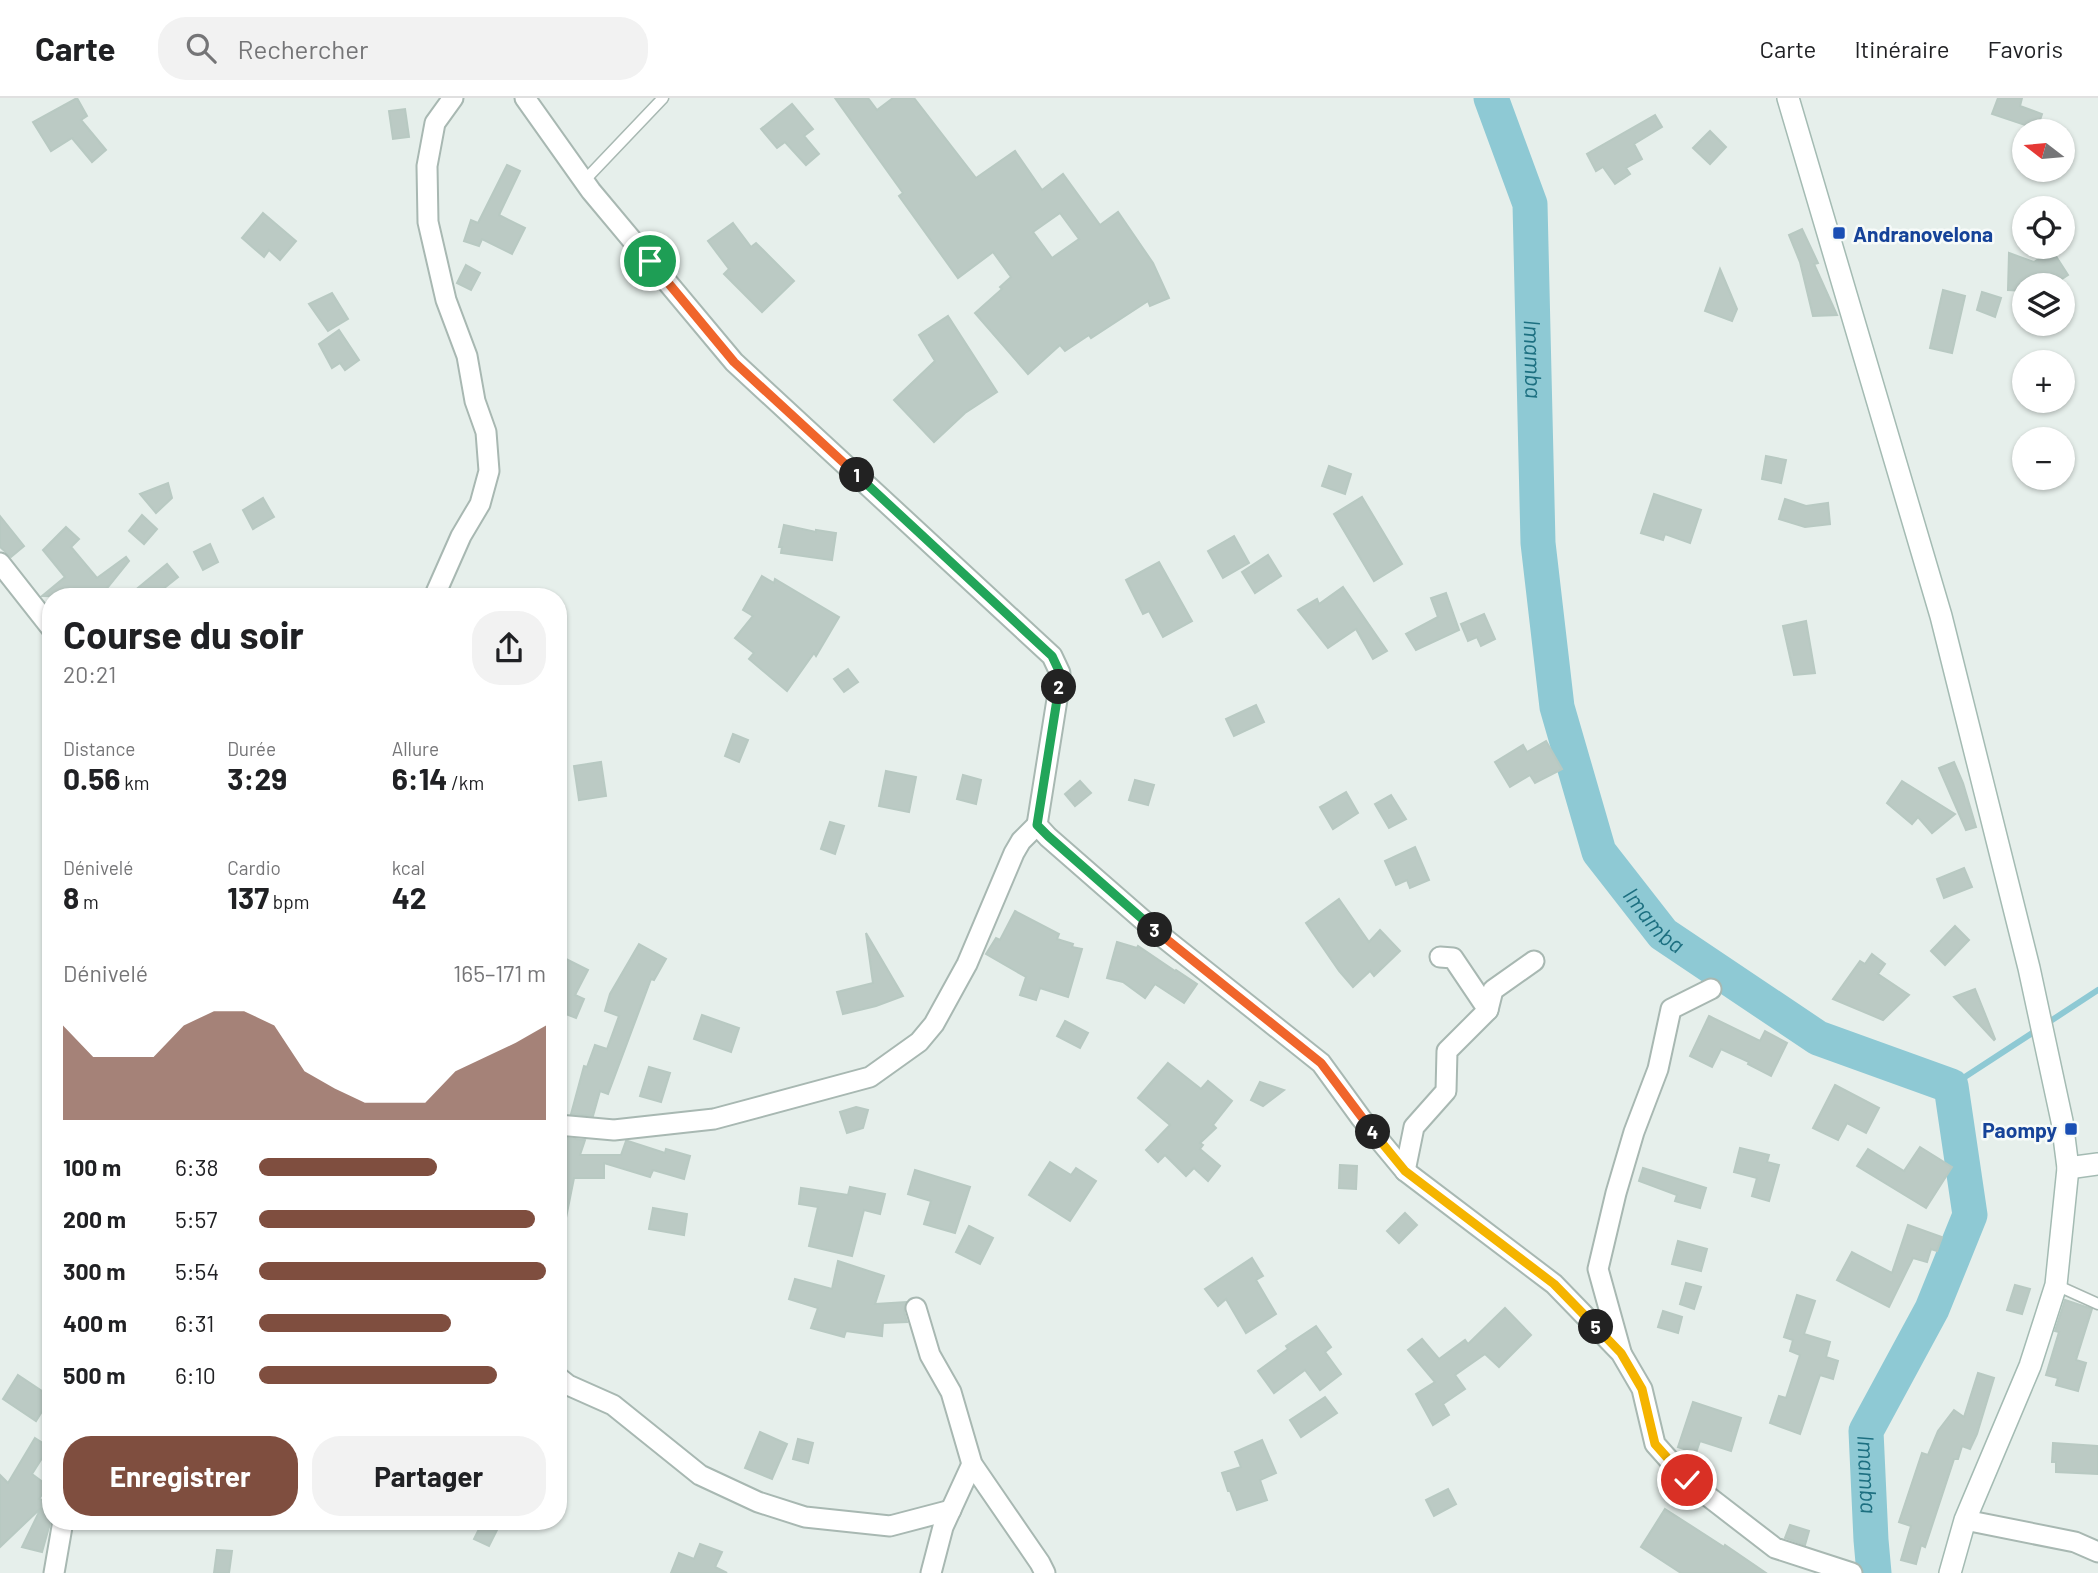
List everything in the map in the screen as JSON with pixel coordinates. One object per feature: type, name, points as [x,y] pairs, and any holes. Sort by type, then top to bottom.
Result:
[{"type":"street","points":[[438,588],[461,536],[480,505],[489,471],[486,432],[475,401],[467,356],[446,300],[428,222],[427,166],[435,123],[453,98]]},
{"type":"street","points":[[525,98],[584,181],[734,362],[1052,656],[1060,673],[1037,825],[1021,841],[1014,853],[967,964],[934,1024],[919,1042],[870,1077],[714,1118],[614,1130],[567,1126]]},
{"type":"street","points":[[1788,98],[1941,616],[2029,968],[2062,1121],[2068,1168],[2056,1284],[2030,1366],[1965,1520],[1950,1573]]},
{"type":"street","points":[[0,563],[42,617]]},
{"type":"street","points":[[1037,825],[1159,933],[1321,1063],[1361,1118],[1405,1171],[1554,1284],[1621,1353],[1642,1389],[1655,1444],[1687,1480],[1775,1548],[1850,1573]]},
{"type":"street","points":[[1440,957],[1453,958],[1488,1010]]},
{"type":"street","points":[[1405,1171],[1414,1127],[1446,1091],[1447,1051],[1488,1010],[1493,990],[1534,961]]},
{"type":"street","points":[[1621,1353],[1598,1269],[1616,1194],[1634,1132],[1657,1069],[1671,1009],[1711,989]]},
{"type":"street","points":[[2068,1168],[2098,1164]]},
{"type":"street","points":[[916,1308],[930,1355],[951,1392],[972,1464],[1045,1573]]},
{"type":"street","points":[[567,1384],[613,1405],[700,1475],[758,1502],[805,1517],[890,1526],[951,1510]]},
{"type":"street","points":[[931,1573],[943,1527],[972,1464]]},
{"type":"street","points":[[1965,1520],[2075,1542],[2098,1552]]},
{"type":"street","points":[[54,1573],[61,1530]]},
{"type":"lane","points":[[584,181],[663,98]]},
{"type":"lane","points":[[2056,1284],[2098,1304]]},
{"type":"building","points":[[77,98],[87,116],[81,120],[106,150],[92,162],[72,138],[51,151],[33,122]]},
{"type":"building","points":[[835,98],[868,98],[877,110],[893,98],[914,98],[976,178],[1015,151],[1042,190],[1063,174],[1100,225],[1118,212],[1153,263],[1169,298],[1150,306],[1148,301],[1091,338],[1089,335],[1065,351],[1060,345],[1028,374],[975,313],[1002,289],[1000,287],[1011,277],[993,252],[958,278],[899,196],[903,193]],"holes":[[[1060,213],[1079,239],[1052,258],[1033,232]]]},
{"type":"building","points":[[1998,98],[2022,98],[2020,106],[2042,114],[2040,119],[2012,121],[1992,114]]},
{"type":"building","points":[[792,104],[813,129],[804,136],[819,154],[806,165],[785,142],[777,148],[761,129]]},
{"type":"building","points":[[405,109],[409,137],[393,139],[389,111]]},
{"type":"building","points":[[1655,115],[1662,127],[1634,144],[1642,159],[1626,168],[1630,174],[1615,184],[1603,167],[1596,171],[1587,154]]},
{"type":"building","points":[[1710,131],[1726,147],[1710,164],[1693,148]]},
{"type":"building","points":[[507,165],[520,171],[499,215],[525,228],[512,254],[482,239],[479,246],[464,241],[471,220],[478,223]]},
{"type":"building","points":[[263,213],[296,241],[280,260],[269,250],[264,257],[242,238]]},
{"type":"building","points":[[733,223],[751,247],[756,243],[794,281],[762,312],[724,274],[729,269],[708,241]]},
{"type":"building","points":[[1802,229],[1837,315],[1813,316],[1800,262],[1789,235]]},
{"type":"building","points":[[2009,253],[2012,254],[2012,259],[2034,262],[2038,259],[2058,259],[2067,273],[2012,273],[2012,290],[2008,290]]},
{"type":"building","points":[[466,265],[480,273],[471,290],[457,283]]},
{"type":"building","points":[[1720,269],[1737,309],[1732,321],[1705,311]]},
{"type":"building","points":[[1943,290],[1965,296],[1952,353],[1930,348]]},
{"type":"building","points":[[1982,292],[2001,298],[1995,317],[1977,310]]},
{"type":"building","points":[[332,293],[348,319],[328,331],[309,304]]},
{"type":"building","points":[[948,316],[997,392],[965,413],[934,442],[894,400],[935,361],[919,335]]},
{"type":"building","points":[[339,330],[359,360],[345,370],[340,363],[332,368],[319,344]]},
{"type":"building","points":[[1766,456],[1786,460],[1781,483],[1762,479]]},
{"type":"building","points":[[1329,466],[1351,474],[1345,494],[1322,486]]},
{"type":"building","points":[[168,483],[172,498],[156,513],[140,494]]},
{"type":"building","points":[[1654,494],[1701,510],[1690,543],[1665,534],[1663,540],[1641,533]]},
{"type":"building","points":[[1362,497],[1402,564],[1374,581],[1334,514]]},
{"type":"building","points":[[263,498],[274,517],[253,529],[243,510]]},
{"type":"building","points":[[1785,499],[1806,506],[1828,503],[1830,524],[1805,527],[1779,519]]},
{"type":"building","points":[[142,515],[157,529],[144,544],[129,531]]},
{"type":"building","points":[[0,516],[24,546],[11,557],[0,547]]},
{"type":"building","points":[[784,525],[836,533],[832,560],[781,553],[782,547],[779,547]]},
{"type":"building","points":[[66,527],[79,539],[71,547],[97,578],[126,557],[129,561],[107,588],[52,588],[65,577],[43,550]]},
{"type":"building","points":[[1234,536],[1249,563],[1223,578],[1208,551]]},
{"type":"building","points":[[210,544],[218,562],[203,570],[194,552]]},
{"type":"building","points":[[1268,555],[1281,576],[1255,593],[1242,572]]},
{"type":"building","points":[[1159,562],[1192,621],[1163,637],[1149,611],[1143,614],[1126,580]]},
{"type":"building","points":[[167,564],[178,577],[164,588],[138,588]]},
{"type":"building","points":[[762,576],[774,583],[775,579],[839,617],[816,656],[814,653],[787,691],[749,659],[754,653],[735,638],[753,616],[743,610]]},
{"type":"building","points":[[1343,587],[1387,651],[1373,659],[1356,629],[1328,648],[1298,610],[1317,599],[1319,604]]},
{"type":"building","points":[[1446,593],[1459,630],[1416,650],[1406,634],[1438,617],[1431,598]]},
{"type":"building","points":[[1484,614],[1495,639],[1481,646],[1477,637],[1468,641],[1461,624]]},
{"type":"building","points":[[1806,621],[1815,673],[1794,675],[1783,626]]},
{"type":"building","points":[[848,669],[858,682],[844,692],[834,679]]},
{"type":"building","points":[[1256,705],[1264,722],[1234,736],[1226,719]]},
{"type":"building","points":[[733,734],[748,740],[739,762],[725,756]]},
{"type":"building","points":[[1546,741],[1562,769],[1535,783],[1530,775],[1510,787],[1495,762],[1523,745],[1527,752]]},
{"type":"building","points":[[601,762],[606,796],[579,800],[574,766]]},
{"type":"building","points":[[1954,762],[1976,827],[1966,830],[1939,768]]},
{"type":"building","points":[[886,771],[916,777],[909,812],[879,806]]},
{"type":"building","points":[[963,775],[981,780],[976,804],[957,799]]},
{"type":"building","points":[[1135,780],[1154,785],[1148,805],[1129,800]]},
{"type":"building","points":[[1080,781],[1091,793],[1075,806],[1065,794]]},
{"type":"building","points":[[1902,781],[1955,814],[1932,833],[1918,817],[1912,824],[1887,803]]},
{"type":"building","points":[[1346,792],[1358,813],[1333,829],[1320,807]]},
{"type":"building","points":[[1391,795],[1406,819],[1389,828],[1375,804]]},
{"type":"building","points":[[830,822],[844,826],[835,854],[821,849]]},
{"type":"building","points":[[1415,847],[1429,880],[1410,888],[1407,880],[1396,885],[1385,861]]},
{"type":"building","points":[[1964,868],[1972,887],[1944,898],[1937,879]]},
{"type":"building","points":[[1339,899],[1369,942],[1380,930],[1400,951],[1374,976],[1370,971],[1353,987],[1306,923]]},
{"type":"building","points":[[1015,911],[1059,934],[1057,939],[1082,949],[1068,997],[1040,988],[1036,1000],[1020,995],[1026,977],[986,954],[996,938],[1000,940]]},
{"type":"building","points":[[1955,926],[1969,940],[1945,965],[1931,951]]},
{"type":"building","points":[[866,933],[903,996],[843,1014],[837,992],[873,983]]},
{"type":"building","points":[[1117,942],[1137,948],[1138,946],[1197,984],[1184,1003],[1155,984],[1145,998],[1123,982],[1107,978]]},
{"type":"building","points":[[639,944],[666,959],[654,980],[651,979],[608,1094],[600,1091],[593,1116],[571,1114],[584,1066],[587,1067],[595,1045],[607,1049],[619,1016],[605,1011],[610,994]]},
{"type":"building","points":[[1872,954],[1885,964],[1878,974],[1909,995],[1883,1020],[1833,999],[1860,961],[1865,964]]},
{"type":"building","points":[[567,960],[588,970],[575,995],[584,999],[576,1018],[567,1014]]},
{"type":"building","points":[[1975,989],[1995,1039],[1994,1040],[1954,997]]},
{"type":"building","points":[[702,1015],[739,1028],[731,1052],[694,1039]]},
{"type":"building","points":[[1709,1016],[1760,1041],[1765,1031],[1787,1043],[1771,1076],[1721,1049],[1712,1067],[1690,1056]]},
{"type":"building","points":[[1065,1021],[1088,1033],[1080,1048],[1057,1036]]},
{"type":"building","points":[[1168,1063],[1201,1089],[1208,1081],[1232,1101],[1213,1125],[1216,1128],[1200,1143],[1203,1145],[1200,1149],[1220,1166],[1208,1181],[1194,1168],[1186,1176],[1165,1155],[1158,1162],[1146,1150],[1170,1125],[1138,1098]]},
{"type":"building","points":[[649,1067],[670,1073],[661,1102],[640,1096]]},
{"type":"building","points":[[1260,1082],[1284,1090],[1263,1106],[1251,1100]]},
{"type":"building","points":[[1835,1085],[1879,1108],[1866,1133],[1847,1123],[1838,1140],[1813,1128]]},
{"type":"building","points":[[856,1107],[868,1110],[863,1128],[847,1133],[840,1112]]},
{"type":"building","points":[[567,1138],[585,1140],[580,1155],[621,1155],[628,1141],[665,1153],[666,1149],[690,1156],[684,1179],[653,1170],[650,1177],[604,1163],[604,1178],[574,1178],[567,1213]]},
{"type":"building","points":[[1920,1147],[1952,1167],[1926,1208],[1857,1166],[1868,1149],[1904,1171]]},
{"type":"building","points":[[1740,1148],[1769,1155],[1767,1162],[1779,1165],[1769,1201],[1752,1196],[1757,1178],[1734,1172]]},
{"type":"building","points":[[1050,1162],[1071,1175],[1076,1168],[1096,1181],[1070,1221],[1029,1195]]},
{"type":"building","points":[[1340,1165],[1357,1166],[1356,1189],[1339,1188]]},
{"type":"building","points":[[1643,1168],[1706,1188],[1700,1208],[1675,1201],[1677,1195],[1639,1181]]},
{"type":"building","points":[[915,1170],[970,1187],[955,1233],[924,1224],[931,1201],[908,1194]]},
{"type":"building","points":[[850,1187],[885,1194],[880,1214],[864,1210],[852,1256],[809,1246],[818,1207],[799,1204],[801,1188],[848,1195]]},
{"type":"building","points":[[653,1208],[687,1214],[684,1235],[649,1229]]},
{"type":"building","points":[[1405,1213],[1417,1225],[1399,1243],[1387,1231]]},
{"type":"building","points":[[1908,1225],[1942,1237],[1937,1251],[1931,1249],[1927,1262],[1913,1258],[1889,1307],[1837,1280],[1852,1252],[1892,1273]]},
{"type":"building","points":[[969,1226],[993,1238],[980,1264],[956,1252]]},
{"type":"building","points":[[1678,1241],[1707,1249],[1701,1271],[1672,1264]]},
{"type":"building","points":[[1252,1258],[1263,1276],[1256,1280],[1276,1314],[1246,1333],[1226,1299],[1218,1306],[1205,1289]]},
{"type":"building","points":[[838,1261],[884,1276],[875,1304],[906,1302],[904,1311],[907,1322],[883,1323],[882,1336],[846,1331],[844,1337],[811,1328],[818,1308],[789,1299],[795,1279],[832,1289]]},
{"type":"building","points":[[1686,1283],[1701,1287],[1694,1309],[1680,1304]]},
{"type":"building","points":[[2015,1285],[2030,1289],[2022,1314],[2007,1310]]},
{"type":"building","points":[[1797,1295],[1815,1301],[1804,1334],[1830,1342],[1826,1357],[1838,1361],[1833,1379],[1820,1375],[1800,1434],[1770,1423],[1779,1396],[1786,1398],[1800,1355],[1790,1351],[1793,1340],[1784,1337]]},
{"type":"building","points":[[2065,1300],[2092,1309],[2076,1360],[2086,1363],[2078,1391],[2056,1385],[2058,1378],[2046,1375]]},
{"type":"building","points":[[1505,1308],[1531,1335],[1499,1367],[1485,1354],[1455,1375],[1465,1389],[1443,1404],[1449,1415],[1433,1425],[1416,1394],[1435,1382],[1408,1350],[1422,1339],[1439,1359],[1465,1340],[1468,1344]]},
{"type":"building","points":[[1663,1311],[1682,1317],[1678,1333],[1658,1327]]},
{"type":"building","points":[[1316,1326],[1331,1347],[1325,1352],[1341,1374],[1320,1390],[1305,1370],[1274,1393],[1258,1371],[1288,1349],[1286,1346]]},
{"type":"building","points":[[1978,1373],[1994,1378],[1977,1434],[1970,1449],[1962,1446],[1958,1459],[1954,1459],[1925,1547],[1921,1545],[1916,1564],[1901,1560],[1911,1526],[1899,1522],[1922,1453],[1928,1455],[1938,1431],[1954,1410],[1964,1417]]},
{"type":"building","points":[[18,1375],[42,1391],[42,1411],[36,1421],[3,1399]]},
{"type":"building","points":[[1325,1397],[1337,1413],[1301,1437],[1290,1420]]},
{"type":"building","points":[[1693,1402],[1741,1418],[1731,1451],[1700,1441],[1696,1453],[1678,1447]]},
{"type":"building","points":[[760,1432],[787,1444],[772,1479],[745,1468]]},
{"type":"building","points":[[35,1438],[42,1442],[42,1458],[32,1474],[42,1482],[42,1495],[39,1499],[42,1500],[42,1530],[48,1530],[42,1552],[22,1547],[41,1508],[0,1547],[0,1475],[8,1483]]},
{"type":"building","points":[[798,1439],[813,1443],[808,1463],[793,1459]]},
{"type":"building","points":[[1262,1440],[1276,1473],[1260,1480],[1267,1500],[1237,1510],[1222,1473],[1241,1467],[1235,1452]]},
{"type":"building","points":[[2053,1443],[2098,1446],[2098,1474],[2056,1472],[2056,1462],[2052,1462]]},
{"type":"building","points":[[1448,1489],[1456,1504],[1434,1516],[1426,1500]]},
{"type":"building","points":[[1665,1509],[1766,1573],[1681,1573],[1641,1547]]},
{"type":"building","points":[[1790,1525],[1809,1531],[1805,1545],[1785,1538]]},
{"type":"building","points":[[478,1530],[497,1530],[489,1546],[474,1539]]},
{"type":"building","points":[[700,1544],[722,1552],[715,1567],[727,1573],[671,1573],[679,1553],[694,1559]]},
{"type":"building","points":[[217,1550],[232,1551],[229,1573],[214,1573]]},
{"type":"waterway","name":"Imamba","points":[[1491,98],[1530,204],[1538,543],[1557,707],[1599,852],[1663,934],[1818,1038],[1951,1086],[1970,1215],[1932,1309],[1866,1431],[1874,1573]]},
{"type":"waterway","points":[[1951,1086],[2098,990]]},
{"type":"place","name":"Andranovelona","points":[[1839,233]]},
{"type":"place","name":"Paompy","points":[[2071,1129]]},
{"type":"route","points":[[650,261],[734,362],[1052,656],[1060,673],[1059,687],[1037,825],[1159,933],[1321,1063],[1361,1118],[1405,1171],[1554,1284],[1621,1353],[1642,1389],[1655,1444],[1687,1480]]}]
